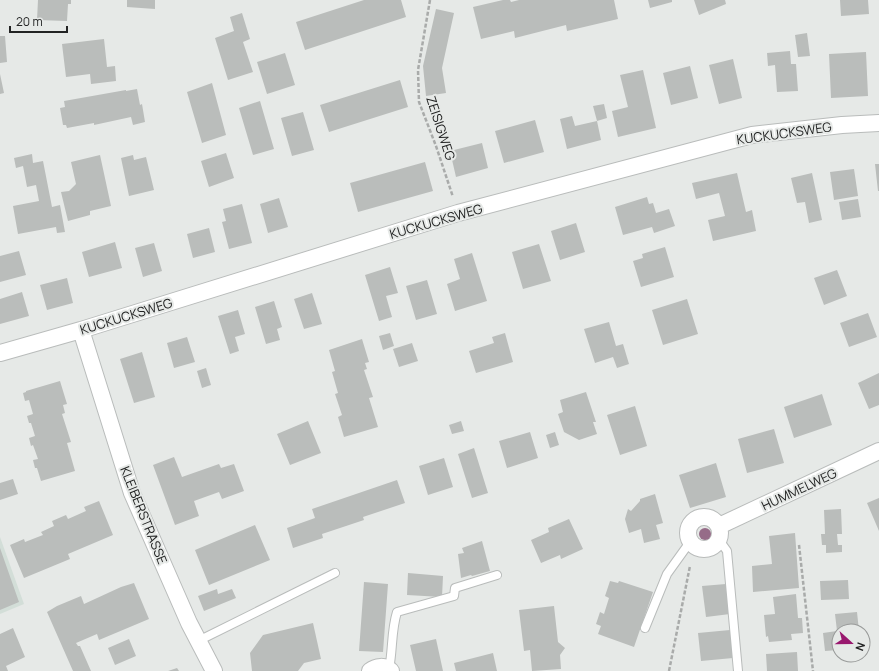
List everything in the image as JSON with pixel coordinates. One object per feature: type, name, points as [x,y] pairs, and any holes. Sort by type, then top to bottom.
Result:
[{"type":"street","name":"KUCKUCKSWEG","points":[[0,353],[81,330],[458,213],[752,135],[842,125],[879,123]]},
{"type":"street","name":"KLEIBERSTRASSE","points":[[81,330],[132,493],[189,623],[214,671]]},
{"type":"street","name":"HUMMELWEG","points":[[692,544],[704,550],[714,547],[719,533],[879,451]]},
{"type":"street","points":[[692,544],[688,536],[689,526],[697,518],[702,517],[713,519],[719,533]]},
{"type":"street","points":[[370,671],[380,666],[390,670]]},
{"type":"lane","points":[[719,533],[727,551],[738,671]]},
{"type":"lane","points":[[645,628],[667,574],[692,544]]},
{"type":"lane","points":[[198,641],[335,573]]},
{"type":"lane","points":[[390,670],[393,625],[397,612],[454,596],[455,588],[497,575]]},
{"type":"path","name":"ZEISIGWEG","points":[[430,0],[418,70],[419,102],[436,146],[458,213]]},
{"type":"path","points":[[669,671],[692,544]]},
{"type":"path","points":[[799,545],[813,671]]},
{"type":"shaded area","points":[[0,537],[24,604],[0,614]]},
{"type":"building","points":[[38,0],[71,0],[71,4],[68,4],[67,21],[37,20]]},
{"type":"building","points":[[127,0],[155,0],[155,9],[127,7]]},
{"type":"building","points":[[364,0],[401,0],[406,17],[305,50],[296,22]]},
{"type":"building","points":[[503,0],[510,0],[511,2],[519,0],[614,0],[618,19],[567,31],[566,25],[515,38],[514,31],[481,39],[473,7]]},
{"type":"building","points":[[648,0],[672,0],[672,2],[650,8]]},
{"type":"building","points":[[694,0],[725,0],[726,4],[699,15]]},
{"type":"building","points":[[840,0],[868,0],[869,14],[841,16]]},
{"type":"building","points":[[436,9],[454,13],[442,68],[446,93],[426,96],[423,66]]},
{"type":"building","points":[[242,13],[250,39],[243,42],[253,72],[228,80],[215,38],[234,31],[230,17]]},
{"type":"building","points":[[807,33],[810,56],[798,57],[795,35]]},
{"type":"building","points":[[0,36],[5,36],[7,62],[0,63]]},
{"type":"building","points":[[104,39],[107,67],[115,66],[116,81],[91,84],[90,74],[66,77],[62,44]]},
{"type":"building","points":[[790,51],[791,64],[796,64],[798,91],[777,92],[775,65],[768,66],[767,53]]},
{"type":"building","points":[[866,52],[868,96],[831,98],[829,54]]},
{"type":"building","points":[[285,53],[295,85],[267,94],[257,62]]},
{"type":"building","points":[[733,59],[742,98],[719,104],[709,65]]},
{"type":"building","points":[[690,66],[698,98],[671,105],[663,73]]},
{"type":"building","points":[[643,70],[656,128],[618,137],[612,111],[628,107],[620,75]]},
{"type":"building","points":[[0,74],[4,93],[0,94]]},
{"type":"building","points":[[400,80],[408,107],[329,132],[320,105]]},
{"type":"building","points":[[212,83],[226,135],[202,143],[187,92]]},
{"type":"building","points":[[137,89],[140,105],[142,104],[145,122],[133,125],[131,117],[94,125],[94,123],[67,128],[66,125],[63,125],[60,108],[65,107],[64,101]]},
{"type":"building","points":[[260,101],[274,149],[253,155],[239,108]]},
{"type":"building","points":[[604,104],[607,118],[597,121],[593,106]]},
{"type":"building","points":[[303,112],[314,150],[292,156],[281,118]]},
{"type":"building","points":[[572,116],[575,126],[597,121],[601,140],[567,149],[560,119]]},
{"type":"building","points":[[535,120],[544,152],[504,163],[495,131]]},
{"type":"building","points":[[482,143],[488,168],[456,177],[450,151]]},
{"type":"building","points":[[226,153],[234,178],[209,187],[201,161]]},
{"type":"building","points":[[32,154],[33,163],[43,161],[52,207],[60,205],[65,232],[57,233],[56,227],[18,234],[13,206],[39,201],[36,185],[27,187],[23,166],[16,168],[14,158]]},
{"type":"building","points":[[100,155],[111,206],[90,211],[90,215],[68,221],[61,192],[69,191],[76,184],[71,162]]},
{"type":"building","points":[[133,155],[134,160],[146,157],[154,190],[129,196],[121,158]]},
{"type":"building","points":[[425,162],[433,191],[358,212],[350,183]]},
{"type":"building","points":[[875,164],[879,164],[879,191],[878,191]]},
{"type":"building","points":[[854,169],[858,196],[834,200],[830,172]]},
{"type":"building","points":[[737,173],[746,212],[752,210],[756,231],[713,241],[708,220],[725,216],[719,193],[696,199],[692,183]]},
{"type":"building","points":[[812,173],[822,220],[809,223],[805,202],[797,203],[791,178]]},
{"type":"building","points":[[647,197],[649,204],[653,203],[656,213],[669,209],[675,226],[654,233],[652,227],[623,235],[615,207]]},
{"type":"building","points":[[279,198],[288,227],[268,233],[260,204]]},
{"type":"building","points":[[858,199],[861,217],[842,220],[839,202]]},
{"type":"building","points":[[242,204],[252,243],[229,249],[222,222],[226,221],[223,209]]},
{"type":"building","points":[[576,223],[585,252],[560,260],[551,231]]},
{"type":"building","points":[[209,228],[215,252],[193,258],[187,234]]},
{"type":"building","points":[[115,242],[122,268],[89,277],[82,252]]},
{"type":"building","points":[[154,243],[162,271],[143,277],[135,248]]},
{"type":"building","points":[[539,244],[551,281],[523,289],[512,252]]},
{"type":"building","points":[[665,247],[674,277],[641,287],[633,261],[643,258],[642,254]]},
{"type":"building","points":[[19,251],[26,275],[0,282],[0,256]]},
{"type":"building","points":[[472,253],[487,301],[455,311],[447,284],[460,279],[454,259]]},
{"type":"building","points":[[390,267],[398,293],[386,296],[392,317],[379,321],[365,275]]},
{"type":"building","points":[[837,270],[847,296],[824,305],[814,278]]},
{"type":"building","points":[[67,278],[73,303],[47,310],[40,285]]},
{"type":"building","points":[[427,280],[437,314],[416,320],[406,286]]},
{"type":"building","points":[[22,292],[29,316],[0,324],[0,299]]},
{"type":"building","points":[[312,293],[322,324],[304,329],[294,299]]},
{"type":"building","points":[[687,299],[698,334],[663,345],[652,310]]},
{"type":"building","points":[[274,301],[282,327],[277,329],[280,340],[266,344],[255,307]]},
{"type":"building","points":[[238,310],[245,334],[235,337],[239,351],[230,354],[218,316]]},
{"type":"building","points":[[868,313],[877,337],[849,347],[840,323]]},
{"type":"building","points":[[609,322],[616,346],[623,344],[629,364],[617,368],[613,357],[595,363],[584,329]]},
{"type":"building","points":[[390,333],[394,346],[383,350],[379,336]]},
{"type":"building","points":[[505,333],[513,362],[476,373],[469,351],[494,343],[492,337]]},
{"type":"building","points":[[187,337],[195,362],[174,368],[167,343]]},
{"type":"building","points":[[362,339],[369,362],[365,363],[367,369],[364,370],[373,397],[369,398],[378,427],[344,437],[338,417],[342,415],[335,394],[338,393],[332,372],[335,371],[329,350]]},
{"type":"building","points":[[412,343],[418,361],[399,367],[393,349]]},
{"type":"building","points":[[142,352],[155,397],[134,403],[120,359]]},
{"type":"building","points":[[206,368],[211,385],[202,388],[197,371]]},
{"type":"building","points":[[879,373],[879,405],[869,409],[858,383]]},
{"type":"building","points":[[60,381],[67,404],[63,405],[65,413],[62,414],[71,442],[67,443],[75,471],[41,481],[33,460],[38,459],[33,445],[31,446],[29,438],[35,436],[27,416],[33,414],[29,400],[25,401],[23,393]]},
{"type":"building","points":[[586,392],[596,422],[593,422],[597,434],[579,440],[564,432],[558,414],[563,412],[560,400]]},
{"type":"building","points":[[822,394],[832,425],[794,438],[784,407]]},
{"type":"building","points":[[635,406],[647,446],[620,455],[607,415]]},
{"type":"building","points":[[308,421],[321,453],[290,465],[277,434]]},
{"type":"building","points":[[461,421],[464,431],[452,434],[449,425]]},
{"type":"building","points":[[774,429],[784,463],[747,473],[738,439]]},
{"type":"building","points":[[530,432],[538,458],[507,468],[499,441]]},
{"type":"building","points":[[555,432],[559,445],[550,448],[546,435]]},
{"type":"building","points":[[474,448],[488,493],[472,498],[458,454]]},
{"type":"building","points":[[174,457],[182,477],[219,464],[221,468],[234,464],[244,491],[222,499],[219,492],[194,501],[199,516],[175,525],[153,465]]},
{"type":"building","points":[[444,458],[453,487],[428,495],[419,466]]},
{"type":"building","points":[[716,463],[726,497],[690,508],[679,475]]},
{"type":"building","points":[[13,479],[18,494],[0,500],[0,483]]},
{"type":"building","points":[[397,480],[405,503],[363,517],[364,520],[322,534],[323,538],[293,548],[287,528],[315,518],[312,509]]},
{"type":"building","points":[[655,494],[663,523],[656,525],[660,539],[644,543],[641,529],[629,533],[625,519],[628,509],[631,511],[640,499]]},
{"type":"building","points":[[879,498],[879,531],[867,503]]},
{"type":"building","points":[[99,501],[113,535],[68,554],[70,559],[24,578],[10,545],[24,539],[25,542],[43,535],[41,532],[54,526],[52,521],[66,515],[68,519],[86,511],[84,507]]},
{"type":"building","points":[[841,509],[842,534],[837,534],[838,545],[842,545],[842,552],[826,553],[826,545],[822,545],[821,534],[825,534],[824,510]]},
{"type":"building","points":[[569,519],[583,549],[561,559],[560,555],[541,563],[531,540],[549,532],[548,528]]},
{"type":"building","points":[[255,525],[270,560],[209,585],[195,550]]},
{"type":"building","points":[[795,533],[799,588],[753,592],[752,566],[772,564],[769,536]]},
{"type":"building","points":[[482,541],[490,571],[461,578],[458,554],[464,553],[462,548]]},
{"type":"building","points":[[0,548],[19,602],[0,610]]},
{"type":"building","points":[[408,573],[443,576],[442,597],[407,595]]},
{"type":"building","points":[[848,580],[849,599],[821,600],[820,581]]},
{"type":"building","points":[[610,581],[618,583],[619,581],[653,592],[634,647],[598,634],[601,626],[596,624],[600,612],[604,614],[609,598],[605,596]]},
{"type":"building","points":[[364,582],[388,584],[383,652],[359,651]]},
{"type":"building","points":[[134,583],[149,619],[99,640],[97,634],[76,643],[80,646],[91,671],[73,671],[47,612],[81,596],[84,604],[121,587]]},
{"type":"building","points":[[726,584],[730,614],[706,617],[702,586]]},
{"type":"building","points":[[217,589],[218,594],[232,589],[236,598],[204,611],[198,596]]},
{"type":"building","points":[[796,594],[798,618],[802,618],[803,633],[791,634],[792,640],[769,642],[768,636],[766,637],[764,615],[775,614],[773,597]]},
{"type":"building","points":[[554,606],[558,642],[565,648],[560,655],[561,669],[532,671],[530,650],[524,651],[519,610]]},
{"type":"building","points":[[857,612],[858,623],[836,623],[835,614]]},
{"type":"building","points":[[313,623],[321,659],[304,663],[298,671],[252,671],[250,653],[263,635]]},
{"type":"building","points":[[13,628],[25,657],[6,666],[8,671],[0,671],[0,634]]},
{"type":"building","points":[[730,630],[733,658],[701,661],[698,633]]},
{"type":"building","points":[[831,632],[831,651],[825,651],[823,633]]},
{"type":"building","points":[[129,639],[136,656],[115,665],[108,648]]},
{"type":"building","points":[[436,639],[443,671],[416,671],[410,645]]},
{"type":"building","points":[[797,652],[798,671],[767,671],[766,654]]},
{"type":"building","points":[[493,653],[497,671],[456,671],[454,663]]},
{"type":"building","points":[[177,668],[179,671],[168,671]]}]
